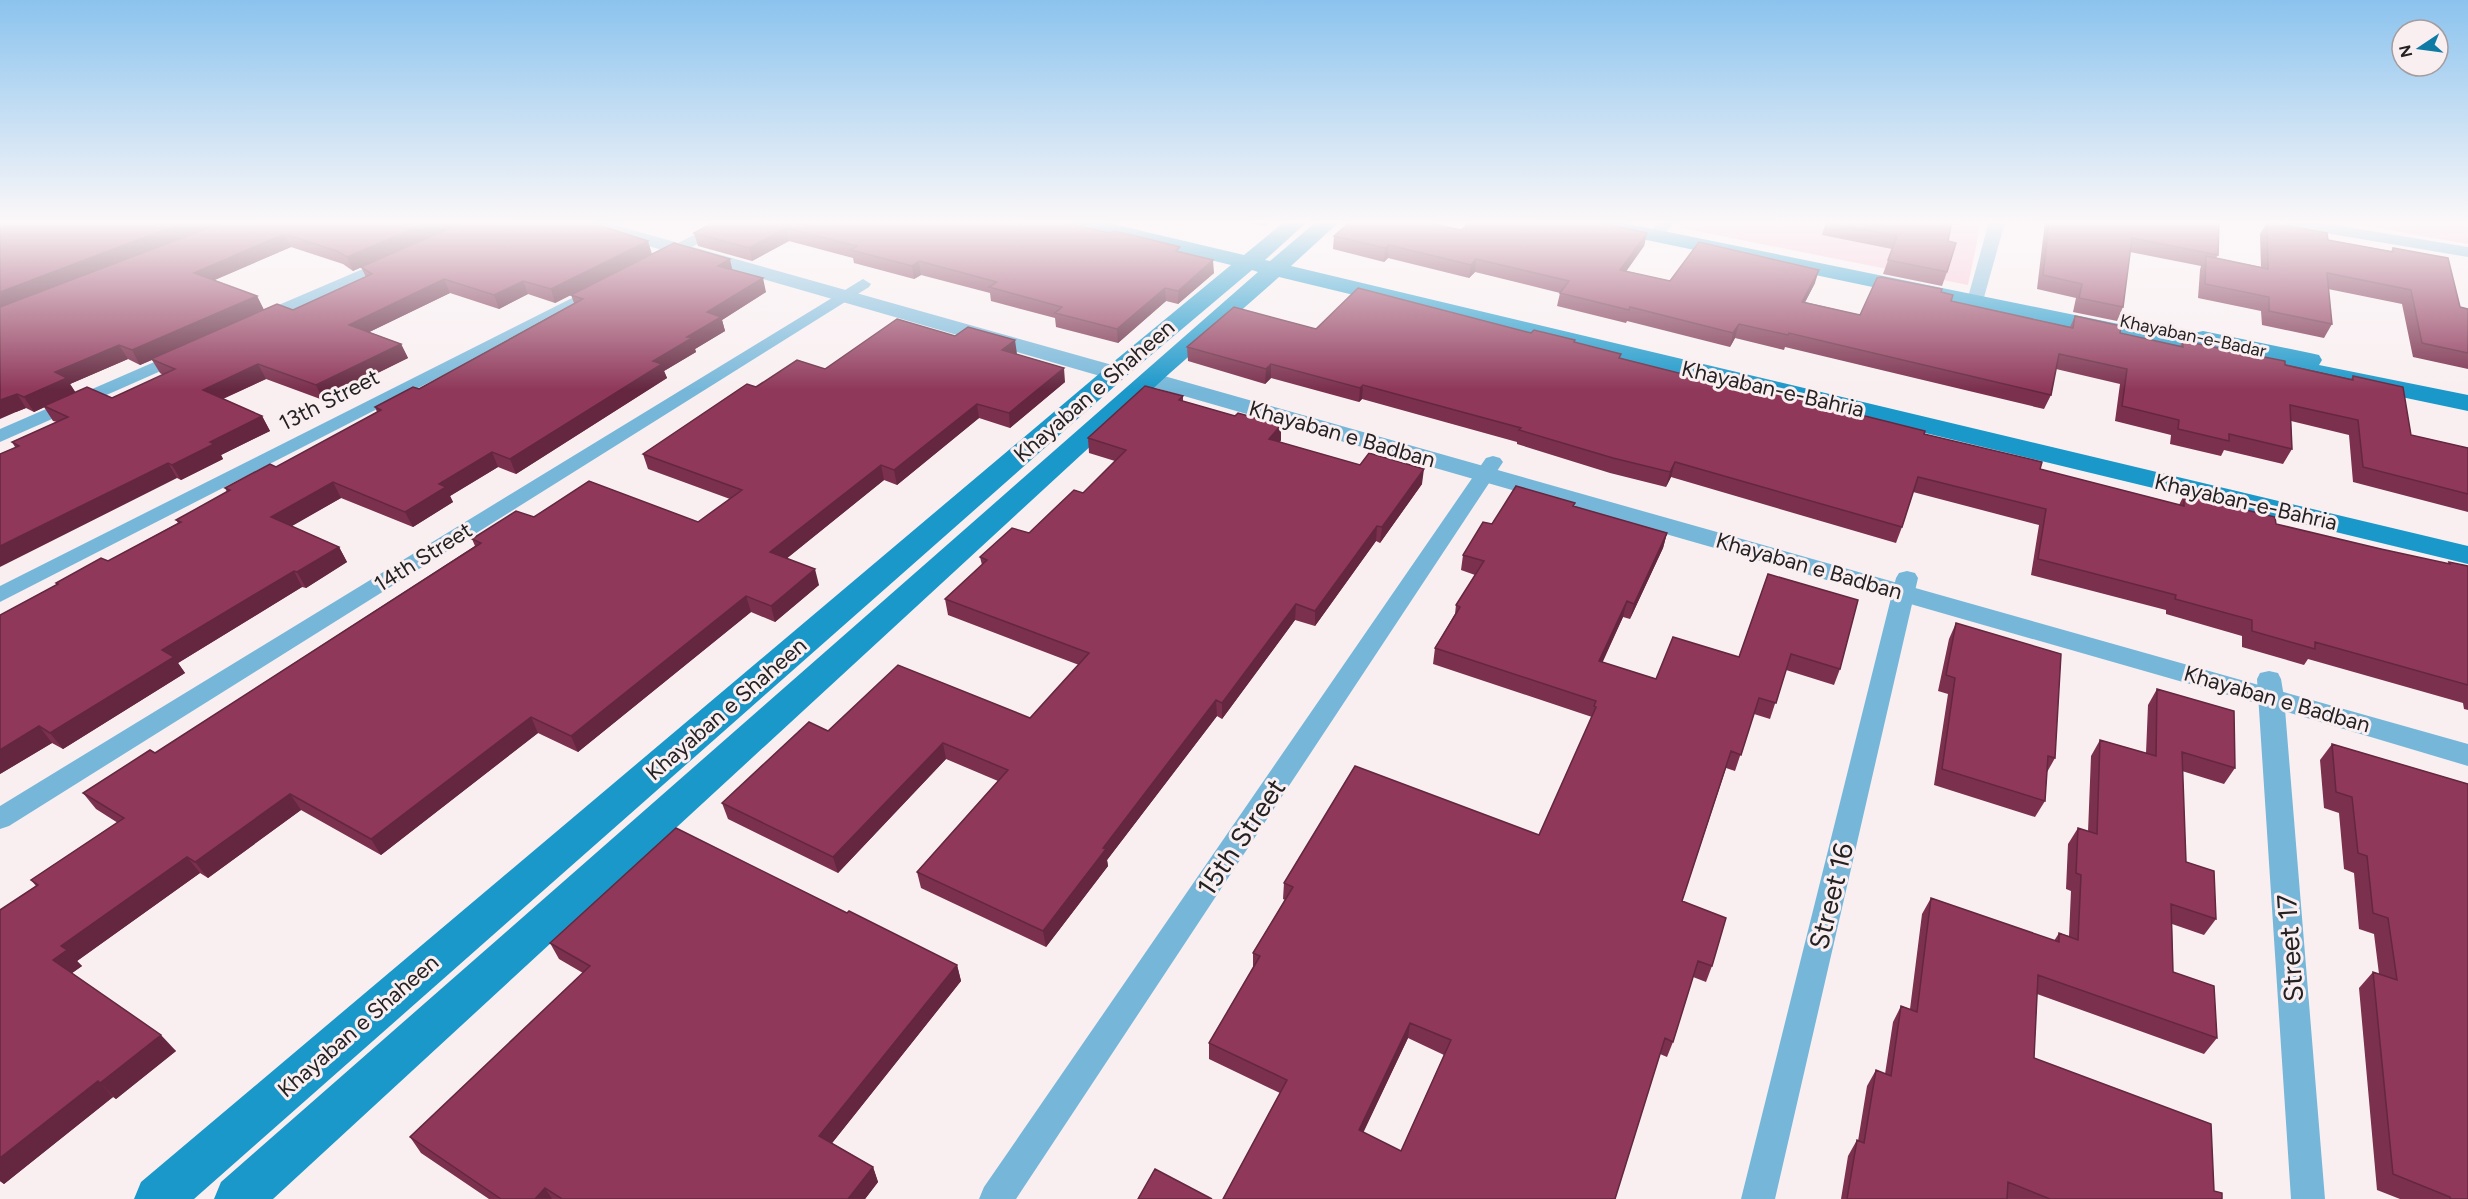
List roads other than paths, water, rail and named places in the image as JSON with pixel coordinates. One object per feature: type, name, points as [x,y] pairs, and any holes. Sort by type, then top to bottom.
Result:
[{"type":"main road","name":"Khayaban e Shaheen","points":[[158,1199],[1247,278]]},
{"type":"main road","name":"Khayaban-e-Bahria","points":[[1346,278],[2468,555]]},
{"type":"main road","name":"Khayaban-e-Bahria","points":[[1352,278],[2468,534]]},
{"type":"main road","name":"Khayaban-e-Badar","points":[[1889,278],[2468,403]]},
{"type":"main road","name":"Khayaban-e-Badar","points":[[1976,297],[2468,393]]},
{"type":"main road","name":"Khayaban e Shaheen","points":[[237,1199],[1139,370]]},
{"type":"street","points":[[240,329],[355,278]]},
{"type":"street","name":"Khayaban e Badban","points":[[805,278],[855,290],[2271,688],[2468,735]]},
{"type":"street","name":"Khayaban e Badban","points":[[819,278],[855,290]]},
{"type":"street","points":[[1976,297],[1981,278]]},
{"type":"street","name":"13th Street","points":[[0,595],[616,280]]},
{"type":"street","name":"14th Street","points":[[0,819],[855,290]]},
{"type":"street","points":[[0,436],[197,348]]},
{"type":"street","name":"15th Street","points":[[996,1199],[1489,468]]},
{"type":"street","name":"Street 16","points":[[1758,1199],[1906,585]]},
{"type":"street","name":"Khayaban e Badban","points":[[2271,688],[2468,755]]},
{"type":"street","name":"Street 17","points":[[2271,688],[2308,1199]]}]
